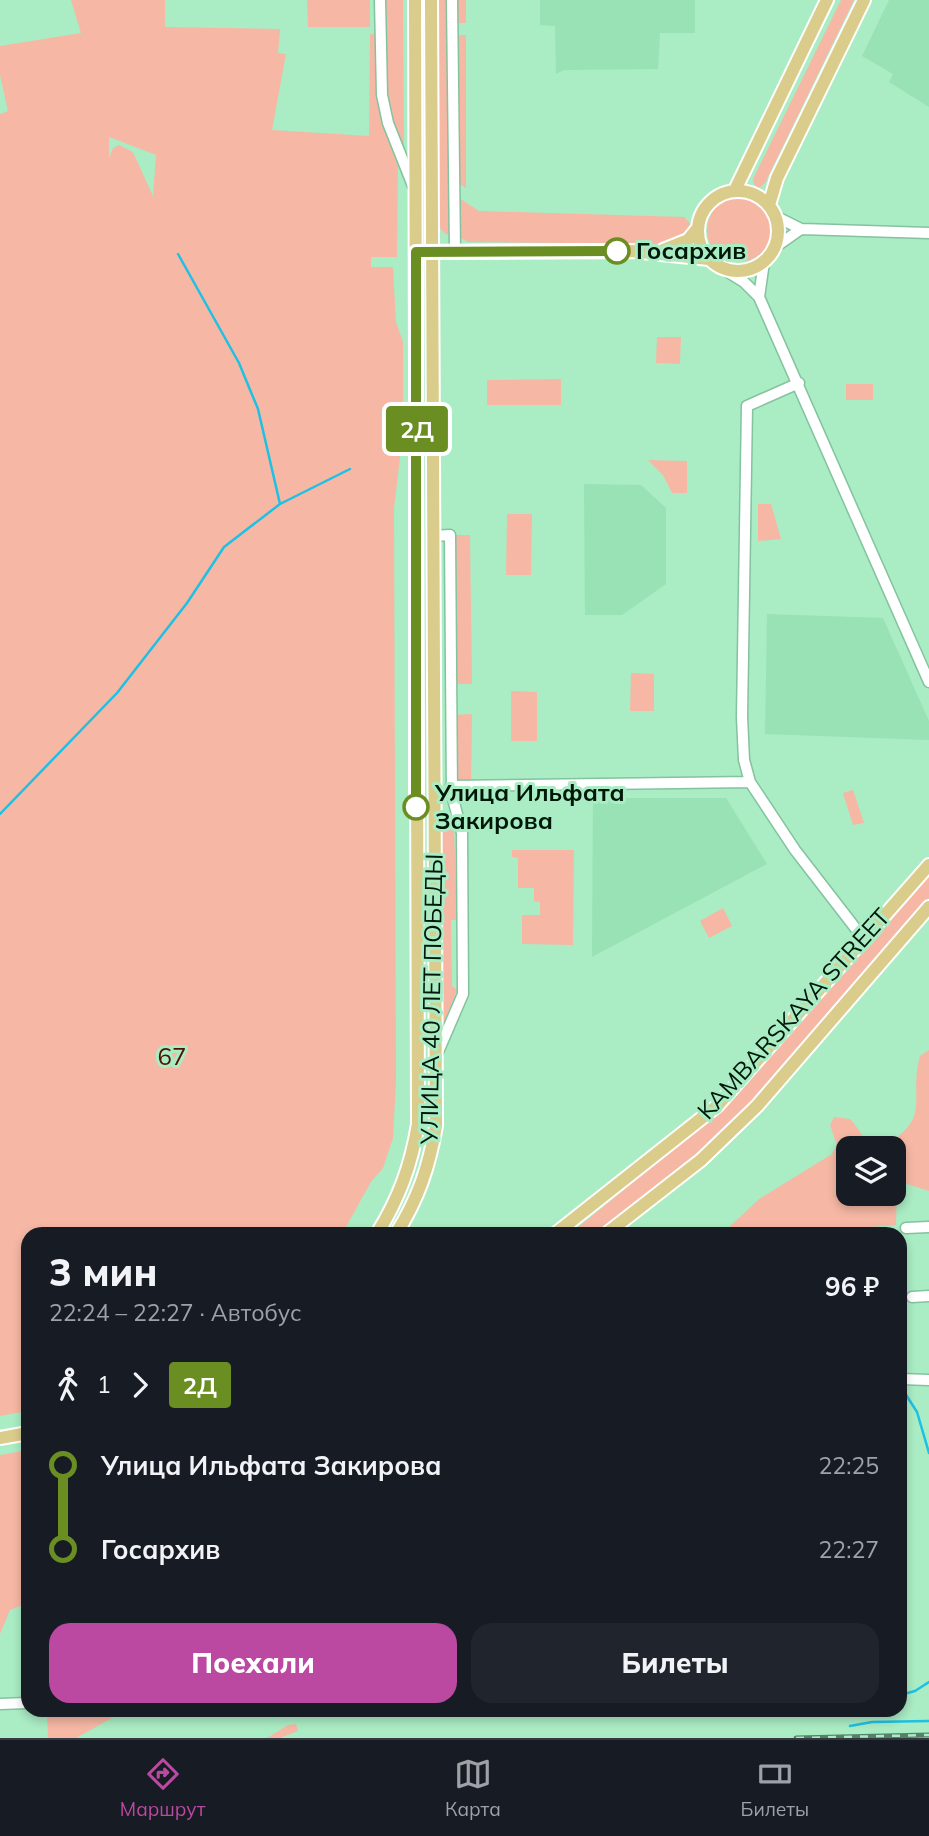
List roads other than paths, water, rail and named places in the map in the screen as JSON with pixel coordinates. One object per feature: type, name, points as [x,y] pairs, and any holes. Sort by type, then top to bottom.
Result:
[{"type":"main road","name":"УЛИЦА 40 ЛЕТ ПОБЕДЫ","points":[[381,1227],[400,1197],[412,1159],[418,1124],[415,0]]},
{"type":"main road","name":"УЛИЦА 40 ЛЕТ ПОБЕДЫ","points":[[400,1227],[414,1204],[429,1165],[436,1126],[432,729],[431,0]]},
{"type":"main road","points":[[735,190],[827,0]]},
{"type":"main road","points":[[416,252],[654,252],[709,259],[723,268],[740,271],[764,262],[774,248],[778,232],[772,210],[777,178],[864,0]]},
{"type":"main road","points":[[654,252],[674,248],[688,240],[697,229],[707,204],[720,195],[735,190],[759,196],[772,210]]},
{"type":"main road","points":[[697,229],[699,242],[709,259]]},
{"type":"main road","name":"KAMBARSKAYA STREET","points":[[564,1227],[717,1107],[929,865]]},
{"type":"main road","name":"KAMBARSKAYA STREET","points":[[615,1227],[701,1160],[757,1107],[929,907]]},
{"type":"main road","points":[[0,1438],[21,1434]]},
{"type":"street","name":"УЛИЦА 40 ЛЕТ ПОБЕДЫ","points":[[380,0],[382,95],[388,123],[416,194]]},
{"type":"street","points":[[452,0],[455,251]]},
{"type":"street","points":[[772,210],[801,229],[929,233]]},
{"type":"street","points":[[774,248],[801,229]]},
{"type":"street","points":[[759,298],[764,262]]},
{"type":"street","points":[[723,268],[744,282],[759,298],[799,383],[929,682]]},
{"type":"street","points":[[799,383],[747,406],[742,718],[744,760],[750,782],[795,850],[863,938]]},
{"type":"street","points":[[432,536],[450,535],[452,807],[462,834],[463,994],[437,1054]]},
{"type":"street","points":[[432,729],[452,729]]},
{"type":"street","points":[[452,786],[750,782]]},
{"type":"street","points":[[907,1228],[929,1227]]},
{"type":"street","points":[[912,1297],[929,1296]]},
{"type":"street","points":[[907,1379],[929,1380]]},
{"type":"street","points":[[0,1704],[21,1703]]},
{"type":"waterway","points":[[178,254],[239,363],[258,409],[280,504]]},
{"type":"waterway","points":[[0,814],[117,693],[187,603],[224,547],[280,504],[350,469]]},
{"type":"waterway","points":[[907,1396],[917,1412],[929,1453]]},
{"type":"waterway","points":[[907,1693],[929,1682]]},
{"type":"waterway","points":[[850,1726],[872,1722],[929,1721]]},
{"type":"railway","points":[[796,1738],[929,1735]]},
{"type":"place","name":"Госархив","points":[[617,251]]},
{"type":"place","name":"Улица Ильфата Закирова","points":[[416,807]]},
{"type":"park label","name":"67","points":[[172,1057]]}]
